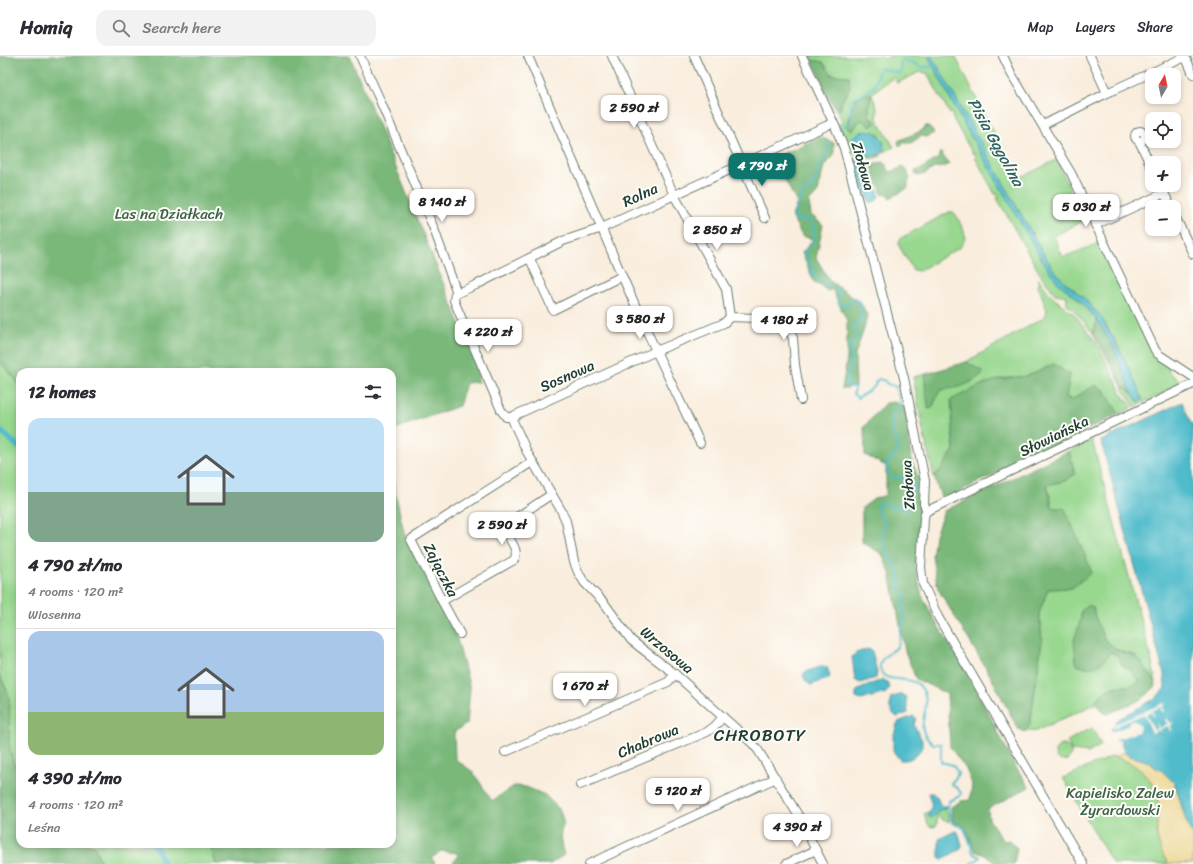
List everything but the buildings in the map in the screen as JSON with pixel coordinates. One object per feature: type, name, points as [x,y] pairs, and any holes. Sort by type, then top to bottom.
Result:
[{"type":"street","name":"Wrzosowa","points":[[360,56],[434,229],[457,293],[454,296],[455,303],[501,410],[506,417],[511,417],[532,462],[552,494],[566,521],[574,562],[578,572],[584,582],[605,604],[631,640],[675,674],[752,743],[776,778],[798,815],[823,864]]},
{"type":"street","points":[[528,56],[622,276],[700,443]]},
{"type":"street","points":[[612,56],[674,195],[726,289],[730,317],[784,319],[794,338],[795,365],[801,400]]},
{"type":"street","points":[[694,56],[765,218]]},
{"type":"street","name":"Ziołowa","points":[[802,56],[842,141],[904,378],[924,475],[924,504],[927,511],[924,518],[921,567],[923,584],[938,617],[1083,864]]},
{"type":"street","points":[[1003,56],[1012,75],[1071,172],[1156,352],[1193,377]]},
{"type":"street","points":[[1090,56],[1107,93]]},
{"type":"street","points":[[1043,125],[1107,93],[1185,57],[1193,74]]},
{"type":"street","name":"Rolna","points":[[457,293],[530,259],[563,241],[602,228],[830,124],[834,124]]},
{"type":"street","points":[[1139,141],[1146,156]]},
{"type":"street","points":[[1096,225],[1156,192]]},
{"type":"street","points":[[1181,229],[1193,254]]},
{"type":"street","points":[[530,259],[554,310],[622,276]]},
{"type":"street","name":"Sosnowa","points":[[511,417],[656,351],[724,323],[730,317]]},
{"type":"street","name":"Słowiańska","points":[[927,511],[1193,384]]},
{"type":"street","name":"Zajączka","points":[[460,634],[411,540],[532,462]]},
{"type":"street","points":[[442,601],[514,560],[516,551],[506,532],[508,523],[552,494]]},
{"type":"street","points":[[505,752],[668,682],[675,674]]},
{"type":"street","name":"Chabrowa","points":[[580,785],[707,732],[723,717]]},
{"type":"street","points":[[589,864],[776,778]]},
{"type":"street","points":[[786,864],[816,850]]},
{"type":"green space","name":"Las na Działkach","points":[[0,56],[350,56],[475,360],[479,382],[466,383],[459,406],[396,429],[396,368],[16,368],[16,380],[0,361]]},
{"type":"green space","points":[[809,56],[881,56],[885,59],[890,56],[928,56],[961,119],[1058,283],[1076,297],[1097,320],[1093,333],[1074,310],[1066,303],[1067,296],[1055,294],[1040,274],[997,198],[999,197],[995,194],[975,157],[975,153],[973,154],[952,117],[952,113],[950,114],[927,73],[920,72],[897,83],[894,77],[872,93],[864,95],[853,104],[847,122],[855,126],[859,120],[864,121],[868,125],[874,120],[869,115],[869,104],[872,95],[877,107],[877,119],[894,147],[881,154],[881,156],[870,158],[851,153],[838,125],[843,122],[837,111],[840,110],[842,101],[850,88],[849,76],[832,75],[823,62],[812,60]],"holes":[[[872,131],[879,134],[884,150],[880,155],[875,156]]]},
{"type":"green space","points":[[931,56],[955,56],[1017,178],[1056,160],[1085,220],[1054,236],[1063,257],[1100,243],[1146,340],[1171,367],[1168,371],[1183,384],[1134,407],[1131,400],[1122,389],[1125,388],[1134,395],[1138,402],[1143,400],[1113,336],[1096,311],[1060,277],[1043,253]]},
{"type":"green space","points":[[812,60],[823,62],[832,75],[849,76],[850,88],[842,101],[840,110],[837,111],[825,92],[820,76]]},
{"type":"green space","points":[[872,93],[869,104],[869,115],[876,123],[870,126],[864,121],[860,120],[854,129],[847,127],[856,99]]},
{"type":"green space","points":[[927,125],[934,133],[926,137],[921,136],[911,143],[904,143],[899,146],[898,141],[921,131]]},
{"type":"green space","points":[[820,137],[834,143],[834,156],[824,166],[818,192],[809,202],[811,215],[823,225],[816,258],[830,281],[861,303],[867,315],[865,326],[855,355],[856,386],[842,389],[847,358],[847,321],[832,289],[828,291],[814,282],[802,253],[813,239],[802,236],[792,216],[797,203],[785,180],[776,178],[772,171],[773,158]]},
{"type":"green space","points":[[940,152],[949,164],[940,168],[936,167],[925,174],[917,176],[915,171],[921,169],[938,158]]},
{"type":"green space","points":[[884,162],[890,172],[904,167],[907,170],[910,180],[908,182],[908,188],[890,198],[887,194],[882,195],[872,166]]},
{"type":"green space","points":[[949,212],[956,214],[963,229],[965,238],[963,244],[919,271],[913,270],[899,246],[901,238]]},
{"type":"green space","points":[[1038,278],[1051,296],[1074,314],[1096,342],[1120,392],[1126,400],[1128,400],[1132,408],[1119,414],[1104,390],[1095,385],[1072,400],[1066,397],[1054,364],[1027,376],[1000,379],[952,434],[954,450],[934,477],[923,431],[913,377],[926,374],[926,390],[929,409],[932,408],[940,390],[964,385],[979,377],[984,372],[966,362],[1043,318],[1047,310],[1038,285]]},
{"type":"green space","points":[[1097,320],[1113,347],[1132,393],[1125,387],[1123,388],[1093,333]]},
{"type":"green space","points":[[0,361],[16,380],[16,766],[10,748],[9,698],[0,675]]},
{"type":"green space","points":[[966,362],[984,372],[964,385],[940,390],[932,408],[928,409],[925,382],[926,374]]},
{"type":"green space","points":[[1054,364],[1070,375],[1066,397],[1072,400],[1095,385],[1104,390],[1119,414],[942,500],[934,477],[954,450],[951,400],[981,385],[1000,379],[1027,376]]},
{"type":"green space","points":[[894,402],[905,407],[911,458],[920,482],[916,494],[920,509],[915,567],[922,596],[937,624],[971,679],[1014,764],[1029,787],[988,809],[989,819],[1003,841],[1009,840],[1017,848],[1014,864],[996,864],[985,855],[975,851],[963,825],[953,822],[951,807],[961,801],[970,800],[972,784],[966,769],[950,747],[947,694],[916,679],[905,651],[890,573],[882,554],[862,542],[862,508],[874,499],[886,495],[886,466],[865,455],[864,427],[885,403]]},
{"type":"green space","points":[[1092,440],[1151,658],[1156,682],[1136,656],[1117,650],[1104,639],[1093,608],[1081,611],[1081,619],[1074,640],[1112,652],[1118,656],[1122,665],[1129,669],[1140,681],[1133,686],[1115,687],[1104,692],[1096,700],[1095,704],[1036,731],[1025,732],[1030,725],[1042,640],[1039,613],[1048,589],[1072,588],[1047,484],[1065,481],[1075,474],[1069,451]]},
{"type":"green space","points":[[1069,451],[1075,474],[1065,481],[1047,485],[1052,507],[1065,509],[1092,572],[1072,588],[1048,589],[1039,613],[1042,640],[1030,725],[1025,732],[1018,729],[990,675],[938,589],[932,557],[935,535],[944,511]]},
{"type":"green space","points":[[396,496],[404,533],[457,639],[470,688],[467,724],[454,732],[455,759],[473,772],[492,801],[514,786],[526,787],[545,795],[560,810],[564,824],[562,828],[561,843],[564,855],[550,864],[455,864],[453,861],[459,856],[457,853],[441,851],[432,858],[435,864],[216,864],[211,848],[396,848]]},
{"type":"green space","points":[[1088,605],[1093,607],[1095,617],[1104,639],[1117,650],[1136,656],[1156,682],[1149,693],[1143,698],[1128,706],[1107,714],[1103,712],[1096,701],[1106,690],[1119,686],[1131,685],[1140,681],[1129,669],[1122,665],[1118,656],[1112,652],[1097,666],[1083,667],[1076,665],[1074,640],[1081,619],[1081,611]]},
{"type":"green space","points":[[0,675],[9,698],[10,748],[16,766],[16,848],[95,848],[102,864],[0,864]]},
{"type":"green space","points":[[1092,728],[1101,745],[1088,753],[1072,751],[1067,741]]},
{"type":"green space","points":[[1063,745],[1070,750],[1071,753],[1066,760],[1063,761],[1056,756],[1055,753],[1060,746]]},
{"type":"green space","name":"Kapielisko Zalew Żyrardowski","points":[[1113,756],[1125,760],[1137,767],[1147,776],[1152,785],[1157,795],[1159,805],[1157,827],[1158,841],[1168,864],[1113,864],[1063,778]]},
{"type":"green space","points":[[944,808],[948,814],[949,822],[943,820],[937,815],[937,825],[934,827],[929,826],[924,814]]},
{"type":"green space","points":[[95,848],[211,848],[216,864],[102,864]]},
{"type":"sand","points":[[1124,752],[1128,755],[1149,762],[1161,770],[1175,784],[1188,827],[1193,834],[1193,864],[1168,864],[1161,850],[1157,836],[1159,807],[1155,789],[1145,774],[1139,769],[1114,757]]},
{"type":"water","points":[[928,56],[931,56],[939,68],[1054,270],[1064,281],[1084,298],[1101,317],[1139,389],[1142,400],[1139,402],[1132,393],[1113,347],[1097,320],[1076,297],[1058,283],[1042,260],[961,119]]},
{"type":"water","points":[[860,132],[875,132],[883,140],[884,150],[874,156],[858,153],[851,144],[851,138]]},
{"type":"water","points":[[856,158],[868,165],[876,183],[879,196],[876,201],[870,203],[865,193],[858,175]]},
{"type":"water","points":[[1182,402],[1191,423],[1193,424],[1193,834],[1188,827],[1175,784],[1161,770],[1149,762],[1128,755],[1124,752],[1120,739],[1116,740],[1111,729],[1117,720],[1156,698],[1165,688],[1164,674],[1101,441]]},
{"type":"water","points":[[868,649],[872,651],[877,673],[876,678],[860,683],[855,680],[852,657],[856,653]]},
{"type":"water","points":[[823,666],[827,667],[830,676],[828,679],[810,685],[805,680],[803,675],[805,672]]},
{"type":"water","points":[[883,679],[890,688],[886,693],[861,700],[856,698],[856,692],[858,690]]},
{"type":"water","points":[[901,694],[906,697],[908,713],[897,717],[890,709],[890,701],[891,698]]},
{"type":"water","points":[[913,716],[916,718],[914,725],[922,740],[922,748],[913,757],[907,760],[900,760],[893,751],[893,738],[897,724],[898,722]]},
{"type":"water","points":[[928,793],[933,793],[938,799],[940,805],[947,806],[945,809],[939,810],[932,818],[928,816],[931,804]]},
{"type":"water","points":[[955,831],[958,832],[962,845],[961,849],[942,859],[939,857],[939,839]]},
{"type":"pier","points":[[1164,703],[1165,705],[1162,707],[1164,711],[1162,712],[1160,707],[1152,711],[1153,716],[1151,712],[1146,714],[1154,730],[1158,728],[1157,723],[1159,728],[1167,724],[1165,719],[1167,719],[1169,723],[1172,722],[1173,724],[1170,725],[1172,730],[1170,731],[1168,726],[1160,729],[1162,734],[1159,730],[1152,733],[1144,714],[1109,729],[1111,726]]},
{"type":"pier","points":[[1130,721],[1135,721],[1138,723],[1140,727],[1138,732],[1114,740],[1111,733],[1127,726]]},
{"type":"waterway","points":[[841,128],[851,121],[850,101],[874,87],[880,68],[899,73],[902,70],[900,65],[903,60],[915,64],[921,68],[935,66]]},
{"type":"waterway","points":[[829,143],[828,152],[820,165],[812,188],[805,191],[800,199],[796,209],[795,219],[799,221],[802,218],[810,221],[815,231],[814,241],[809,245],[804,253],[815,277],[840,292],[838,301],[839,304],[845,305],[848,302],[859,301],[862,311],[862,318],[861,321],[854,324],[858,338],[850,343],[850,363],[846,385],[855,388],[853,394],[858,398],[875,386],[876,381],[879,379],[885,381],[887,384],[895,386],[901,402],[894,411],[892,432],[899,444],[895,455],[886,464],[888,473],[894,478],[910,481],[916,488],[908,494],[908,499],[910,502],[907,510],[898,506],[890,507],[884,503],[879,503],[877,508],[880,516],[884,519],[883,537],[885,546],[892,562],[899,571],[899,585],[906,599],[902,607],[906,615],[901,626],[897,647],[882,660],[880,667],[885,676],[915,683],[920,686],[925,694],[926,701],[923,730],[926,737],[933,744],[941,744],[941,762],[953,765],[958,773],[951,783],[961,793],[960,796],[949,801],[948,807],[952,823],[964,828],[973,853],[980,857],[970,864]]},
{"type":"waterway","points":[[0,431],[16,445]]},
{"type":"waterway","points":[[156,848],[163,864]]},
{"type":"district","name":"CHROBOTY","points":[[760,735]]},
{"type":"water label","name":"Pisia Gągolina","points":[[996,142]]}]
